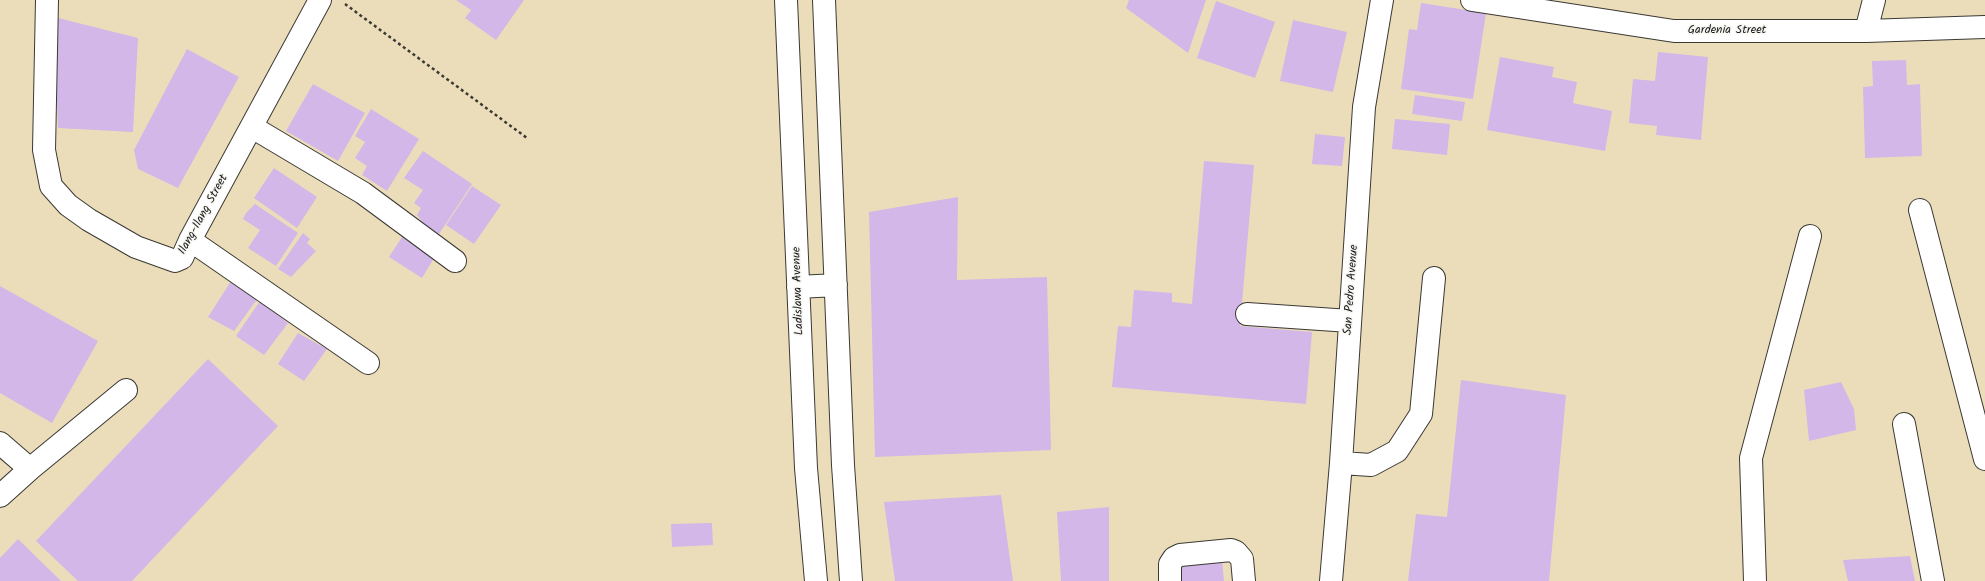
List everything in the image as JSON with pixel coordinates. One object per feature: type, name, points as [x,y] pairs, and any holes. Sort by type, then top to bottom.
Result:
[{"type":"street","name":"Ilang-Ilang Street","points":[[47,0],[44,150],[51,186],[68,205],[136,247],[175,260],[182,258],[190,240],[320,0]]},
{"type":"street","name":"Ladislawa Avenue","points":[[786,0],[806,468],[816,581]]},
{"type":"street","points":[[824,0],[843,465],[851,581]]},
{"type":"street","name":"San Pedro Avenue","points":[[1331,581],[1341,464],[1364,107],[1382,0]]},
{"type":"street","name":"Gardenia Street","points":[[1472,0],[1674,31],[1866,31],[1985,27]]},
{"type":"street","points":[[1866,31],[1874,0]]},
{"type":"street","points":[[252,127],[363,193],[455,261]]},
{"type":"street","points":[[1920,210],[1985,459]]},
{"type":"street","points":[[1755,581],[1751,458],[1810,236]]},
{"type":"street","points":[[190,240],[368,363]]},
{"type":"street","points":[[1341,464],[1371,465],[1397,451],[1421,414],[1434,278]]},
{"type":"street","points":[[798,287],[836,285]]},
{"type":"street","points":[[1247,314],[1350,321]]},
{"type":"street","points":[[0,496],[30,469],[126,390]]},
{"type":"street","points":[[1904,424],[1933,581]]},
{"type":"street","points":[[0,443],[30,469]]},
{"type":"street","points":[[1170,581],[1170,564],[1174,558],[1180,555],[1231,550],[1236,552],[1242,559],[1244,581]]},
{"type":"path","points":[[340,0],[527,138]]},
{"type":"building","points":[[456,0],[524,0],[496,40],[465,18],[471,10]]},
{"type":"building","points":[[1129,0],[1206,0],[1188,53],[1126,8]]},
{"type":"building","points":[[1216,1],[1275,22],[1255,78],[1197,58]]},
{"type":"building","points":[[1421,3],[1486,13],[1473,99],[1401,89],[1409,29],[1417,30]]},
{"type":"building","points":[[54,17],[138,38],[133,132],[58,128]]},
{"type":"building","points":[[1293,20],[1347,32],[1333,92],[1280,81]]},
{"type":"building","points":[[187,49],[239,77],[178,188],[138,169],[134,150]]},
{"type":"building","points":[[1658,52],[1708,57],[1701,140],[1656,135],[1657,126],[1629,123],[1633,79],[1655,81]]},
{"type":"building","points":[[1500,57],[1554,67],[1552,77],[1577,82],[1573,103],[1612,111],[1605,151],[1487,130]]},
{"type":"building","points":[[1906,60],[1907,85],[1920,84],[1922,156],[1865,158],[1863,87],[1873,86],[1872,61]]},
{"type":"building","points":[[313,84],[365,113],[338,161],[286,131]]},
{"type":"building","points":[[1415,95],[1465,102],[1462,121],[1412,114]]},
{"type":"building","points":[[371,109],[419,139],[387,191],[362,175],[367,166],[355,158],[365,142],[355,136]]},
{"type":"building","points":[[1395,119],[1450,124],[1447,155],[1392,149]]},
{"type":"building","points":[[1315,134],[1345,137],[1342,166],[1312,164]]},
{"type":"building","points":[[423,151],[472,184],[439,234],[424,224],[417,215],[421,208],[414,203],[423,190],[404,178]]},
{"type":"building","points":[[1204,161],[1254,165],[1240,326],[1312,332],[1306,404],[1112,387],[1118,326],[1131,327],[1134,290],[1172,293],[1172,302],[1192,304]]},
{"type":"building","points":[[274,168],[317,197],[297,228],[254,198]]},
{"type":"building","points":[[472,186],[501,205],[474,244],[446,225]]},
{"type":"building","points":[[958,197],[957,280],[1047,277],[1051,450],[875,457],[869,212]]},
{"type":"building","points":[[255,204],[298,233],[276,266],[248,248],[260,230],[243,219],[246,213]]},
{"type":"building","points":[[303,233],[310,239],[307,243],[316,251],[291,277],[278,269]]},
{"type":"building","points":[[404,234],[436,255],[422,278],[389,257]]},
{"type":"building","points":[[233,278],[258,298],[234,331],[208,317]]},
{"type":"building","points":[[0,286],[98,341],[52,423],[0,393]]},
{"type":"building","points":[[260,301],[288,323],[264,355],[236,336]]},
{"type":"building","points":[[298,333],[327,349],[304,381],[278,364]]},
{"type":"building","points":[[208,359],[278,426],[132,581],[78,581],[36,541]]},
{"type":"building","points":[[1461,380],[1566,395],[1549,581],[1408,581],[1416,514],[1447,517]]},
{"type":"building","points":[[1841,382],[1854,409],[1856,430],[1809,441],[1804,390]]},
{"type":"building","points":[[1001,495],[1013,581],[895,581],[884,502]]},
{"type":"building","points":[[1109,507],[1109,581],[1061,581],[1057,512]]},
{"type":"building","points":[[712,523],[713,545],[672,547],[671,524]]},
{"type":"building","points":[[18,539],[61,581],[0,581],[0,558]]},
{"type":"building","points":[[1910,556],[1915,581],[1848,581],[1843,560]]},
{"type":"building","points":[[1222,560],[1224,581],[1182,581],[1180,565]]}]
